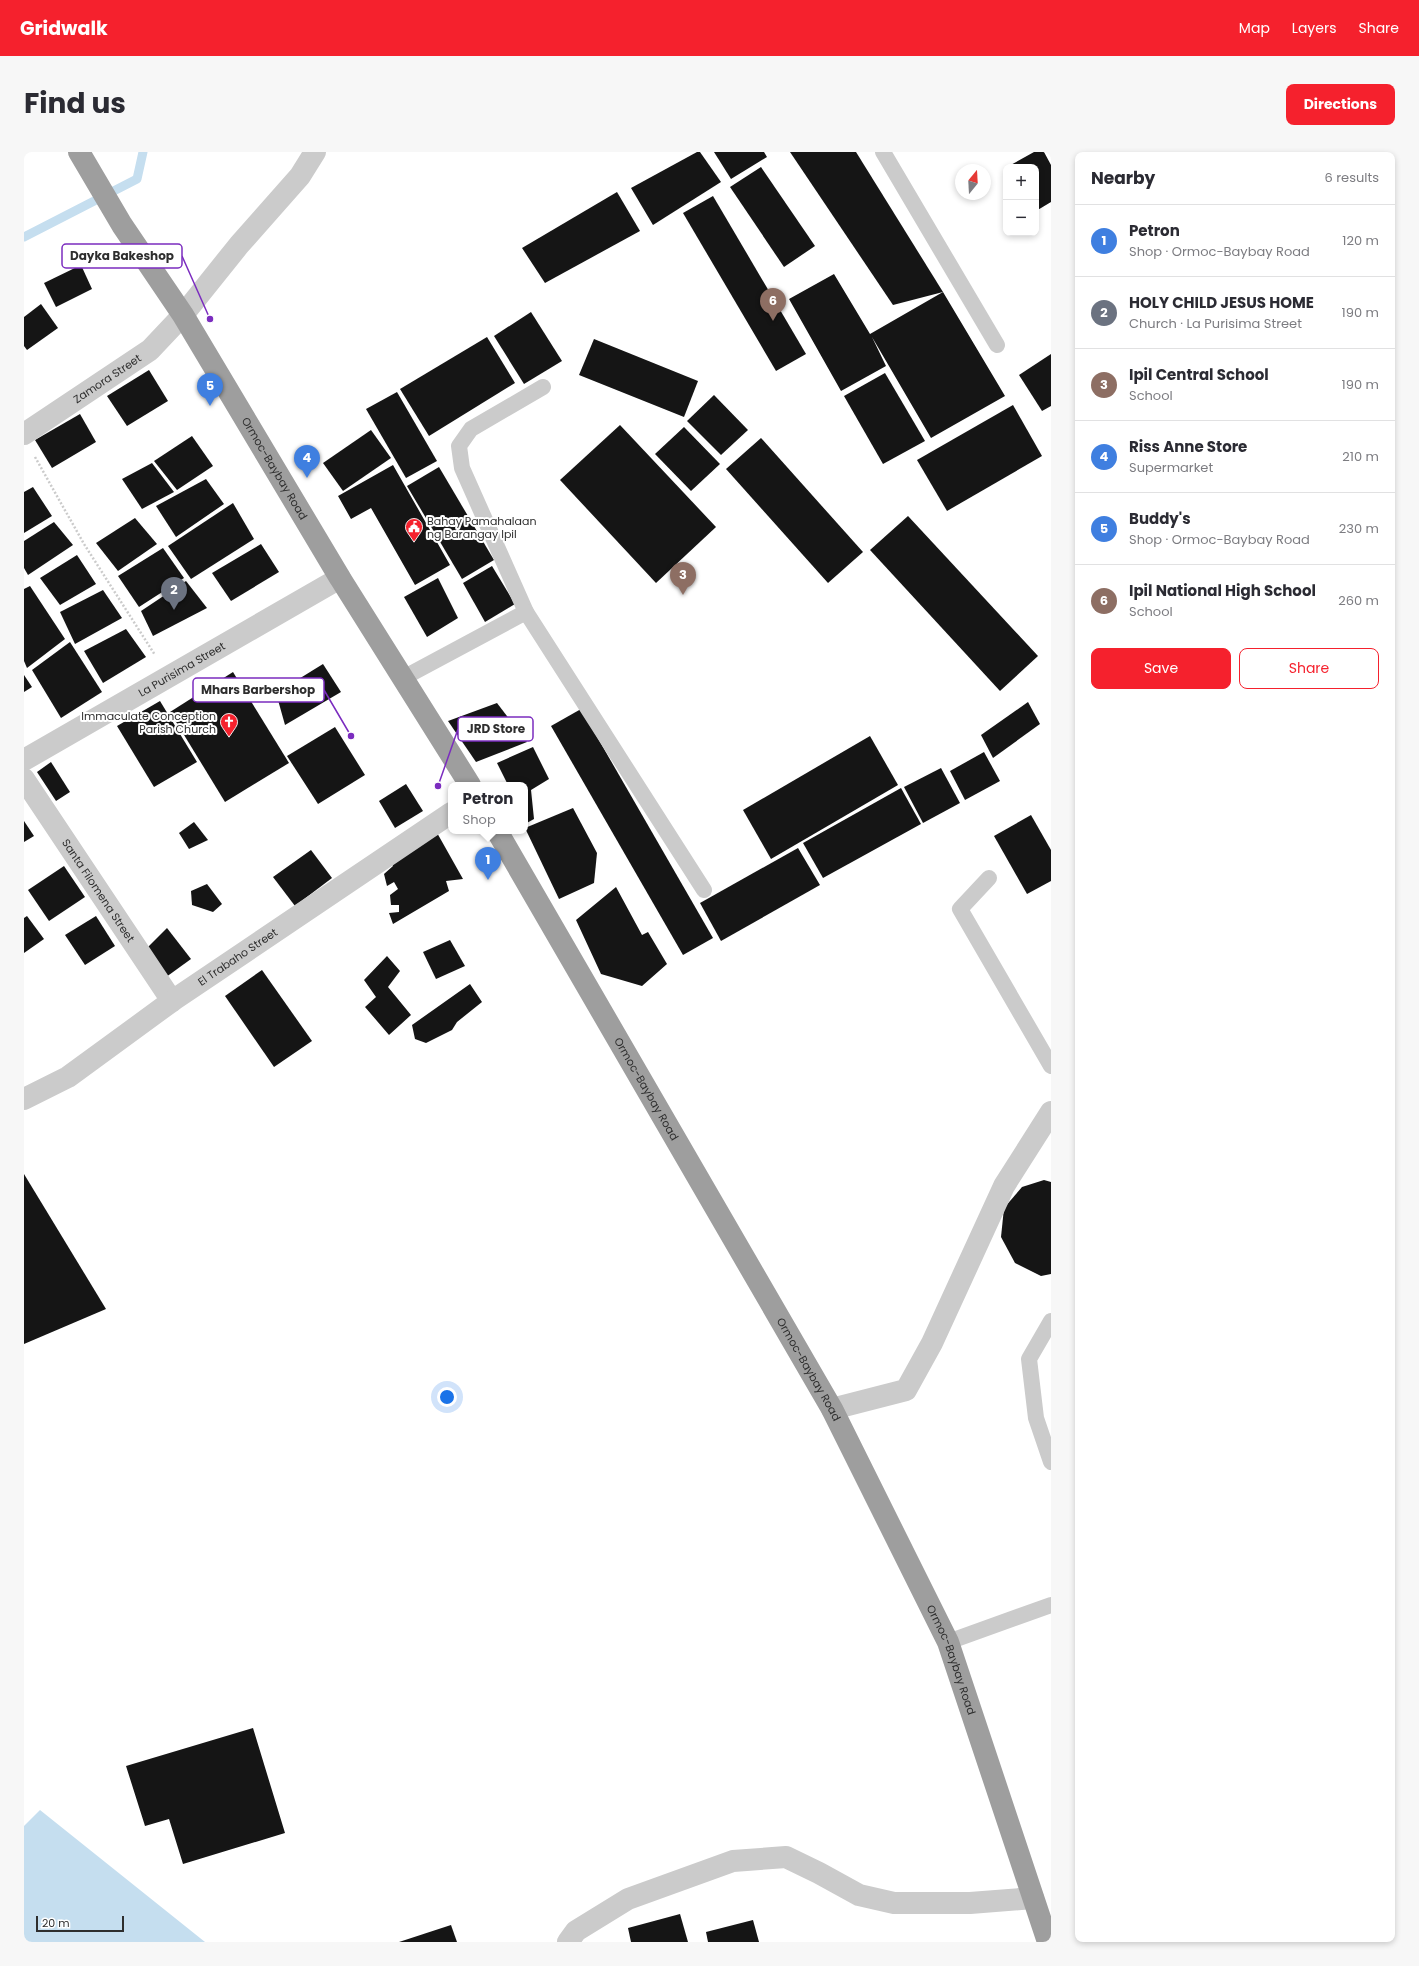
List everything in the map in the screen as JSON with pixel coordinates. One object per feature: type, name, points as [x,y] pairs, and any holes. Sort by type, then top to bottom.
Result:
[{"type":"highway","name":"Ormoc-Baybay Road","points":[[79,152],[122,224],[183,315],[340,578],[468,782]]},
{"type":"highway","name":"Ormoc-Baybay Road","points":[[499,834],[832,1410],[948,1642],[1048,1942]]},
{"type":"street","name":"Zamora Street","points":[[28,442],[150,350],[183,315],[239,245],[300,176],[315,152]]},
{"type":"street","name":"La Purisima Street","points":[[24,760],[340,578]]},
{"type":"street","name":"Santa Filomena Street","points":[[24,779],[172,1001]]},
{"type":"street","name":"El Trabaho Street","points":[[24,1099],[68,1076],[172,1001],[448,815]]},
{"type":"street","points":[[832,1410],[906,1390],[932,1343],[1004,1186],[1051,1112]]},
{"type":"street","points":[[568,1942],[576,1931],[628,1899],[733,1861],[786,1857],[859,1895],[894,1903],[970,1903],[1033,1898]]},
{"type":"lane","points":[[883,152],[997,345]]},
{"type":"lane","points":[[544,387],[471,429],[459,446],[462,468],[526,612],[704,890]]},
{"type":"lane","points":[[402,678],[526,612]]},
{"type":"lane","points":[[989,878],[960,909],[1051,1066]]},
{"type":"lane","points":[[1051,1321],[1029,1359],[1036,1418],[1051,1462]]},
{"type":"lane","points":[[948,1642],[1051,1605]]},
{"type":"path","points":[[28,442],[84,544],[169,677]]},
{"type":"water","points":[[40,1810],[205,1942],[24,1942],[24,1826]]},
{"type":"building","points":[[697,152],[700,152],[721,182],[653,225],[631,188]]},
{"type":"building","points":[[714,152],[764,152],[767,157],[731,179]]},
{"type":"building","points":[[790,152],[856,152],[943,292],[893,305]]},
{"type":"building","points":[[1034,152],[1044,152],[1051,165],[1051,202],[1039,209],[1039,164],[1012,164]]},
{"type":"building","points":[[761,167],[815,246],[784,267],[730,187]]},
{"type":"building","points":[[617,192],[640,231],[545,283],[522,248]]},
{"type":"building","points":[[713,196],[806,354],[776,371],[683,213]]},
{"type":"building","points":[[81,265],[92,289],[56,307],[44,283]]},
{"type":"building","points":[[834,274],[870,334],[943,292],[1005,396],[931,438],[872,337],[886,366],[841,391],[789,299]]},
{"type":"building","points":[[41,304],[58,328],[27,350],[24,346],[24,317]]},
{"type":"building","points":[[531,312],[562,361],[524,384],[494,336]]},
{"type":"building","points":[[487,337],[515,383],[429,436],[400,389]]},
{"type":"building","points":[[594,339],[698,381],[684,417],[579,375]]},
{"type":"building","points":[[1051,354],[1051,406],[1042,411],[1019,375]]},
{"type":"building","points":[[149,370],[168,401],[127,426],[107,396]]},
{"type":"building","points":[[885,373],[925,441],[883,464],[844,396]]},
{"type":"building","points":[[397,392],[437,461],[406,478],[366,409]]},
{"type":"building","points":[[714,395],[748,430],[721,455],[687,421]]},
{"type":"building","points":[[1013,405],[1042,456],[947,511],[917,460]]},
{"type":"building","points":[[80,414],[96,442],[52,468],[35,440]]},
{"type":"building","points":[[620,425],[716,527],[656,583],[560,480]]},
{"type":"building","points":[[684,427],[720,464],[691,491],[655,454]]},
{"type":"building","points":[[371,430],[391,458],[343,491],[323,463]]},
{"type":"building","points":[[192,436],[213,466],[177,490],[154,461]]},
{"type":"building","points":[[761,438],[863,552],[828,583],[726,469]]},
{"type":"building","points":[[152,463],[174,492],[142,509],[122,479]]},
{"type":"building","name":"Bahay Pamahalaan ng Barangay Ipil","points":[[393,465],[450,565],[415,585],[371,508],[351,519],[338,496]]},
{"type":"building","points":[[439,467],[494,560],[462,579],[407,486]]},
{"type":"building","points":[[206,479],[224,504],[176,537],[156,506]]},
{"type":"building","points":[[33,487],[52,516],[24,533],[24,492]]},
{"type":"building","points":[[233,503],[254,539],[191,579],[168,546]]},
{"type":"building","points":[[908,516],[1038,656],[1000,691],[870,550]]},
{"type":"building","points":[[135,518],[157,544],[118,571],[96,543]]},
{"type":"building","points":[[54,522],[73,545],[28,575],[24,568],[24,541]]},
{"type":"building","points":[[261,544],[279,572],[231,601],[212,573]]},
{"type":"building","points":[[163,548],[184,578],[139,607],[118,576]]},
{"type":"building","points":[[77,555],[96,584],[60,605],[40,578]]},
{"type":"building","points":[[492,566],[515,604],[485,622],[463,583]]},
{"type":"building","points":[[438,578],[458,618],[427,637],[404,597]]},
{"type":"building","points":[[186,581],[207,608],[153,636],[141,611]]},
{"type":"building","points":[[30,586],[65,639],[27,668],[24,661],[24,589]]},
{"type":"building","points":[[103,590],[122,618],[75,644],[60,612]]},
{"type":"building","points":[[126,629],[146,657],[103,683],[84,651]]},
{"type":"building","points":[[70,642],[102,692],[61,718],[32,670]]},
{"type":"building","points":[[323,664],[341,692],[285,725],[276,693]]},
{"type":"building","name":"Immaculate Conception Parish Church","points":[[233,672],[289,763],[225,802],[170,712]]},
{"type":"building","points":[[24,675],[32,687],[24,692]]},
{"type":"building","points":[[160,701],[197,762],[154,787],[117,726]]},
{"type":"building","points":[[1028,702],[1040,724],[993,758],[981,735]]},
{"type":"building","points":[[497,703],[527,742],[476,762],[448,721]]},
{"type":"building","points":[[581,709],[713,938],[683,955],[551,726]]},
{"type":"building","points":[[335,727],[365,775],[318,804],[287,756]]},
{"type":"building","points":[[870,736],[898,785],[771,859],[743,810]]},
{"type":"building","points":[[533,747],[549,779],[531,790],[534,819],[528,822],[528,782],[506,782],[497,763]]},
{"type":"building","points":[[984,752],[1000,781],[965,800],[950,771]]},
{"type":"building","points":[[51,762],[70,792],[56,801],[37,772]]},
{"type":"building","points":[[941,768],[960,803],[923,823],[904,787]]},
{"type":"building","points":[[406,784],[423,811],[395,828],[379,801]]},
{"type":"building","points":[[901,788],[921,824],[823,878],[803,843]]},
{"type":"building","points":[[573,808],[597,853],[594,883],[559,899],[528,834],[528,827]]},
{"type":"building","points":[[1031,815],[1051,850],[1051,881],[1027,894],[994,836]]},
{"type":"building","points":[[24,821],[34,836],[24,842]]},
{"type":"building","points":[[194,822],[208,840],[189,849],[179,833]]},
{"type":"building","points":[[436,831],[463,879],[446,881],[449,891],[393,924],[389,913],[399,912],[399,905],[391,905],[390,895],[398,889],[394,882],[387,886],[384,874],[393,866],[389,859]]},
{"type":"building","points":[[798,848],[820,885],[721,941],[700,903]]},
{"type":"building","points":[[311,850],[332,878],[295,906],[273,877]]},
{"type":"building","points":[[64,866],[85,897],[49,921],[28,890]]},
{"type":"building","points":[[207,884],[222,904],[213,912],[192,905],[191,891]]},
{"type":"building","points":[[616,887],[642,935],[648,932],[667,964],[642,986],[601,974],[576,920]]},
{"type":"building","points":[[27,916],[44,939],[24,953],[24,918]]},
{"type":"building","points":[[96,916],[115,946],[85,965],[65,935]]},
{"type":"building","points":[[167,928],[191,959],[162,980],[144,951]]},
{"type":"building","points":[[450,940],[465,966],[436,979],[423,952]]},
{"type":"building","points":[[387,956],[400,971],[388,987],[411,1015],[389,1035],[365,1007],[376,997],[364,980]]},
{"type":"building","points":[[262,970],[312,1041],[274,1067],[225,996]]},
{"type":"building","points":[[470,984],[482,1002],[457,1022],[452,1030],[426,1043],[415,1039],[412,1025]]},
{"type":"building","points":[[24,1174],[106,1309],[24,1344]]},
{"type":"building","points":[[1044,1180],[1051,1182],[1051,1274],[1041,1276],[1015,1263],[1001,1237],[1004,1208],[1022,1187]]},
{"type":"building","points":[[253,1728],[285,1833],[183,1864],[169,1819],[145,1826],[126,1766]]},
{"type":"building","points":[[680,1914],[688,1942],[631,1942],[628,1928]]},
{"type":"building","points":[[753,1920],[759,1942],[708,1942],[706,1932]]},
{"type":"building","points":[[451,1925],[457,1942],[399,1942]]},
{"type":"waterway","points":[[24,237],[137,179],[143,152]]},
{"type":"place","name":"Dayka Bakeshop","points":[[210,319]]},
{"type":"place","name":"Ipil National High School","points":[[773,321]]},
{"type":"place","name":"Buddy's","points":[[210,406]]},
{"type":"place","name":"Riss Anne Store","points":[[307,478]]},
{"type":"place","name":"Bahay Pamahalaan ng Barangay Ipil","points":[[414,542]]},
{"type":"place","name":"Ipil Central School","points":[[683,595]]},
{"type":"place","name":"HOLY CHILD JESUS HOME","points":[[174,610]]},
{"type":"place","name":"Mhars Barbershop","points":[[351,736]]},
{"type":"place","name":"Immaculate Conception Parish Church","points":[[229,737]]},
{"type":"place","name":"JRD Store","points":[[438,786]]},
{"type":"place","name":"Petron","points":[[488,880]]}]
